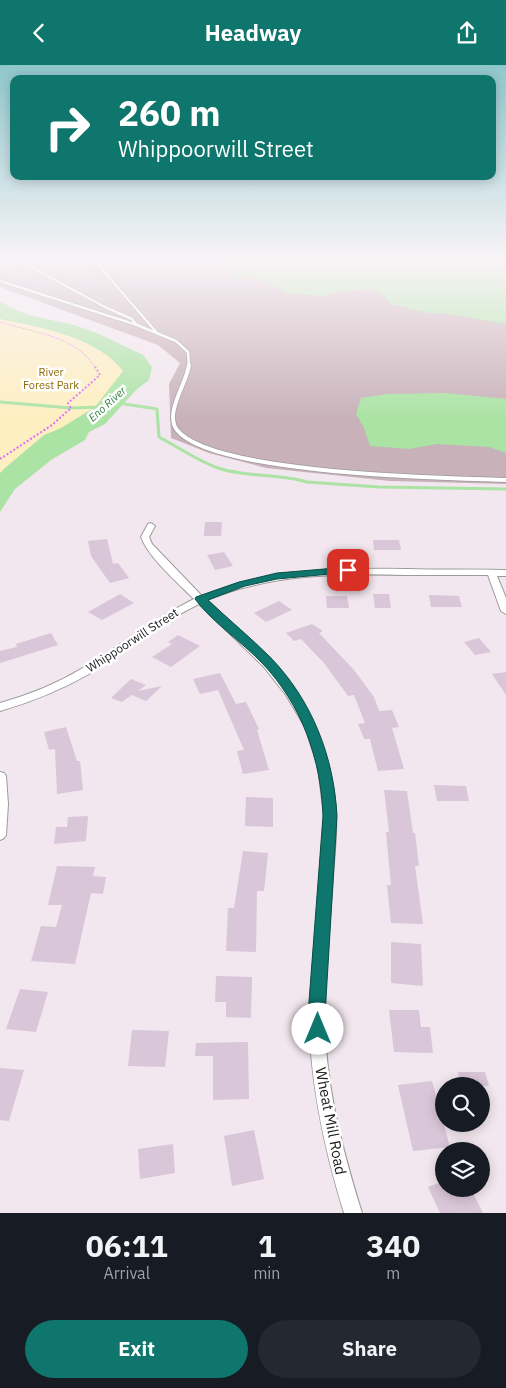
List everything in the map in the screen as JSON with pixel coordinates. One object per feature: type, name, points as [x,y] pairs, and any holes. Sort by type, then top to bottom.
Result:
[{"type":"street","name":"Wheat Mill Road","points":[[151,527],[145,537],[148,545],[200,599],[266,661],[286,685],[311,725],[324,767],[329,790],[330,816],[317,1015],[318,1032],[324,1096],[342,1180],[353,1213]]},
{"type":"street","name":"Whippoorwill Street","points":[[0,707],[33,697],[77,675],[164,619],[200,599],[242,584],[277,576],[348,570],[506,573]]},
{"type":"street","points":[[492,573],[506,611]]},
{"type":"street","points":[[0,776],[2,804],[0,835]]},
{"type":"lane","points":[[98,313],[137,325],[176,341],[188,352],[188,372],[173,411],[176,429],[183,437],[204,447],[235,456],[320,470],[375,475],[506,480]]},
{"type":"lane","points":[[118,313],[132,319],[137,325]]},
{"type":"lane","points":[[140,313],[159,334]]},
{"type":"path","points":[[0,322],[75,346],[94,361],[100,375],[68,403],[72,409],[52,425],[0,459]]},
{"type":"shaded area","points":[[70,313],[506,313],[506,484],[390,481],[266,468],[209,453],[171,438],[169,384],[180,363],[158,345]]},
{"type":"green space","name":"River Forest Park","points":[[0,313],[9,313],[89,336],[136,364],[130,381],[0,483]]},
{"type":"water","name":"Eno River","points":[[0,313],[23,313],[74,325],[97,333],[143,355],[152,367],[149,380],[136,390],[105,424],[89,432],[85,440],[51,460],[15,489],[0,512],[0,473],[44,435],[61,428],[95,407],[123,371],[112,359],[98,350],[67,335],[0,319]]},
{"type":"water","points":[[426,313],[506,313],[506,324],[442,313]]},
{"type":"water","points":[[446,393],[506,399],[506,453],[489,447],[437,444],[409,449],[370,446],[364,428],[356,414],[361,398],[388,394]]},
{"type":"building","points":[[205,522],[222,522],[221,536],[204,536]]},
{"type":"building","points":[[107,539],[113,564],[118,563],[129,578],[110,583],[91,556],[88,541]]},
{"type":"building","points":[[373,540],[399,540],[401,550],[374,550]]},
{"type":"building","points":[[224,552],[233,566],[215,570],[207,555]]},
{"type":"building","points":[[120,594],[134,603],[102,620],[88,612]]},
{"type":"building","points":[[373,594],[389,594],[391,608],[375,608]]},
{"type":"building","points":[[429,595],[459,596],[462,607],[431,607]]},
{"type":"building","points":[[326,596],[347,596],[349,608],[327,608]]},
{"type":"building","points":[[279,601],[292,610],[266,622],[254,613]]},
{"type":"building","points":[[312,624],[323,631],[319,633],[354,670],[374,697],[379,711],[392,710],[399,727],[392,728],[404,769],[378,771],[370,739],[364,739],[358,724],[365,723],[354,695],[348,696],[324,663],[301,639],[294,641],[286,633]]},
{"type":"building","points":[[51,633],[58,645],[0,663],[0,651],[17,647],[16,644]]},
{"type":"building","points":[[178,635],[200,646],[171,667],[152,657],[172,644],[168,642]]},
{"type":"building","points":[[479,638],[491,652],[475,655],[464,642]]},
{"type":"building","points":[[506,672],[506,695],[492,674]]},
{"type":"building","points":[[220,673],[236,704],[246,702],[259,729],[257,730],[269,770],[243,774],[237,751],[244,750],[218,690],[200,694],[193,679]]},
{"type":"building","points":[[131,679],[146,685],[138,691],[162,686],[146,701],[132,695],[122,702],[111,698]]},
{"type":"building","points":[[66,727],[77,761],[80,761],[83,790],[57,794],[55,749],[49,750],[44,732]]},
{"type":"building","points":[[434,785],[466,786],[469,801],[437,801]]},
{"type":"building","points":[[384,790],[407,791],[419,866],[415,866],[423,924],[391,923],[387,885],[391,885],[386,832],[389,832]]},
{"type":"building","points":[[246,797],[273,798],[273,827],[245,826]]},
{"type":"building","points":[[88,816],[86,841],[54,844],[56,827],[67,827],[68,817]]},
{"type":"building","points":[[243,851],[268,853],[264,891],[257,891],[256,952],[226,951],[228,908],[234,908]]},
{"type":"building","points":[[57,866],[95,867],[93,876],[106,877],[103,894],[91,893],[75,964],[31,961],[41,926],[56,927],[62,905],[48,905]]},
{"type":"building","points":[[391,942],[421,944],[423,986],[391,983]]},
{"type":"building","points":[[216,976],[252,977],[251,1018],[226,1017],[226,1002],[215,1002]]},
{"type":"building","points":[[20,989],[48,992],[36,1032],[6,1029]]},
{"type":"building","points":[[389,1010],[419,1010],[421,1027],[430,1027],[433,1053],[394,1052]]},
{"type":"building","points":[[132,1030],[169,1031],[165,1067],[128,1066]]},
{"type":"building","points":[[248,1042],[249,1099],[213,1100],[213,1056],[195,1056],[196,1043]]},
{"type":"building","points":[[0,1068],[24,1070],[9,1121],[0,1120]]},
{"type":"building","points":[[458,1072],[485,1072],[486,1077],[459,1077]]},
{"type":"building","points":[[432,1081],[435,1092],[435,1132],[446,1132],[449,1142],[435,1142],[435,1149],[413,1151],[398,1085]]},
{"type":"building","points":[[254,1130],[264,1179],[232,1186],[224,1136]]},
{"type":"building","points":[[173,1144],[175,1173],[140,1179],[138,1149]]},
{"type":"building","points":[[435,1184],[435,1197],[475,1197],[483,1213],[440,1213],[428,1187]]},
{"type":"waterway","name":"Eno River","points":[[0,402],[71,408],[99,407]]},
{"type":"waterway","name":"Eno River","points":[[118,403],[157,409],[159,437],[203,462],[229,471],[285,477],[307,482],[379,487],[506,489]]},
{"type":"route","points":[[318,1029],[317,1015],[330,816],[329,790],[318,745],[311,725],[301,706],[286,685],[266,661],[200,599],[242,584],[277,576],[348,570]]}]
